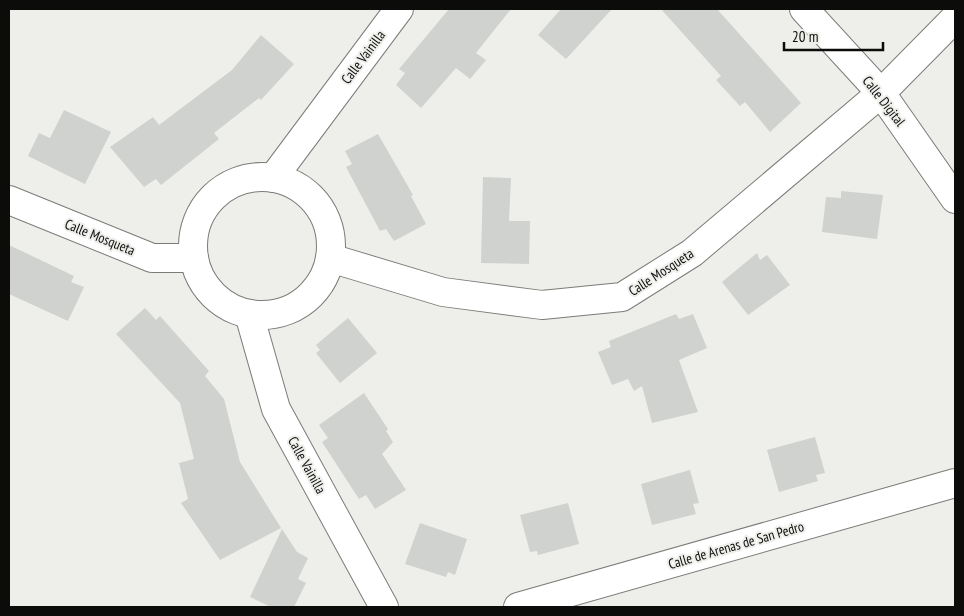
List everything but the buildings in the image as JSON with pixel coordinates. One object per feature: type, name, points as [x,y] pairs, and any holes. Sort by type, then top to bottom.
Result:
[{"type":"street","name":"Calle Vainilla","points":[[273,178],[399,9]]},
{"type":"street","name":"Calle Digital","points":[[804,9],[881,93],[955,199]]},
{"type":"street","name":"Calle Mosqueta","points":[[330,258],[443,292],[542,305],[622,297],[692,253],[881,93],[955,18]]},
{"type":"street","points":[[251,178],[273,178],[294,185],[311,198],[324,216],[330,237],[330,258],[323,279],[309,296],[291,309],[271,315],[248,314],[229,307],[212,295],[200,278],[194,258],[193,238],[199,216],[212,198],[230,186],[251,178]]},
{"type":"street","name":"Calle Mosqueta","points":[[9,200],[152,258],[194,258]]},
{"type":"street","name":"Calle Vainilla","points":[[248,314],[276,409],[384,607]]},
{"type":"street","name":"Calle de Arenas de San Pedro","points":[[518,607],[955,483]]}]
